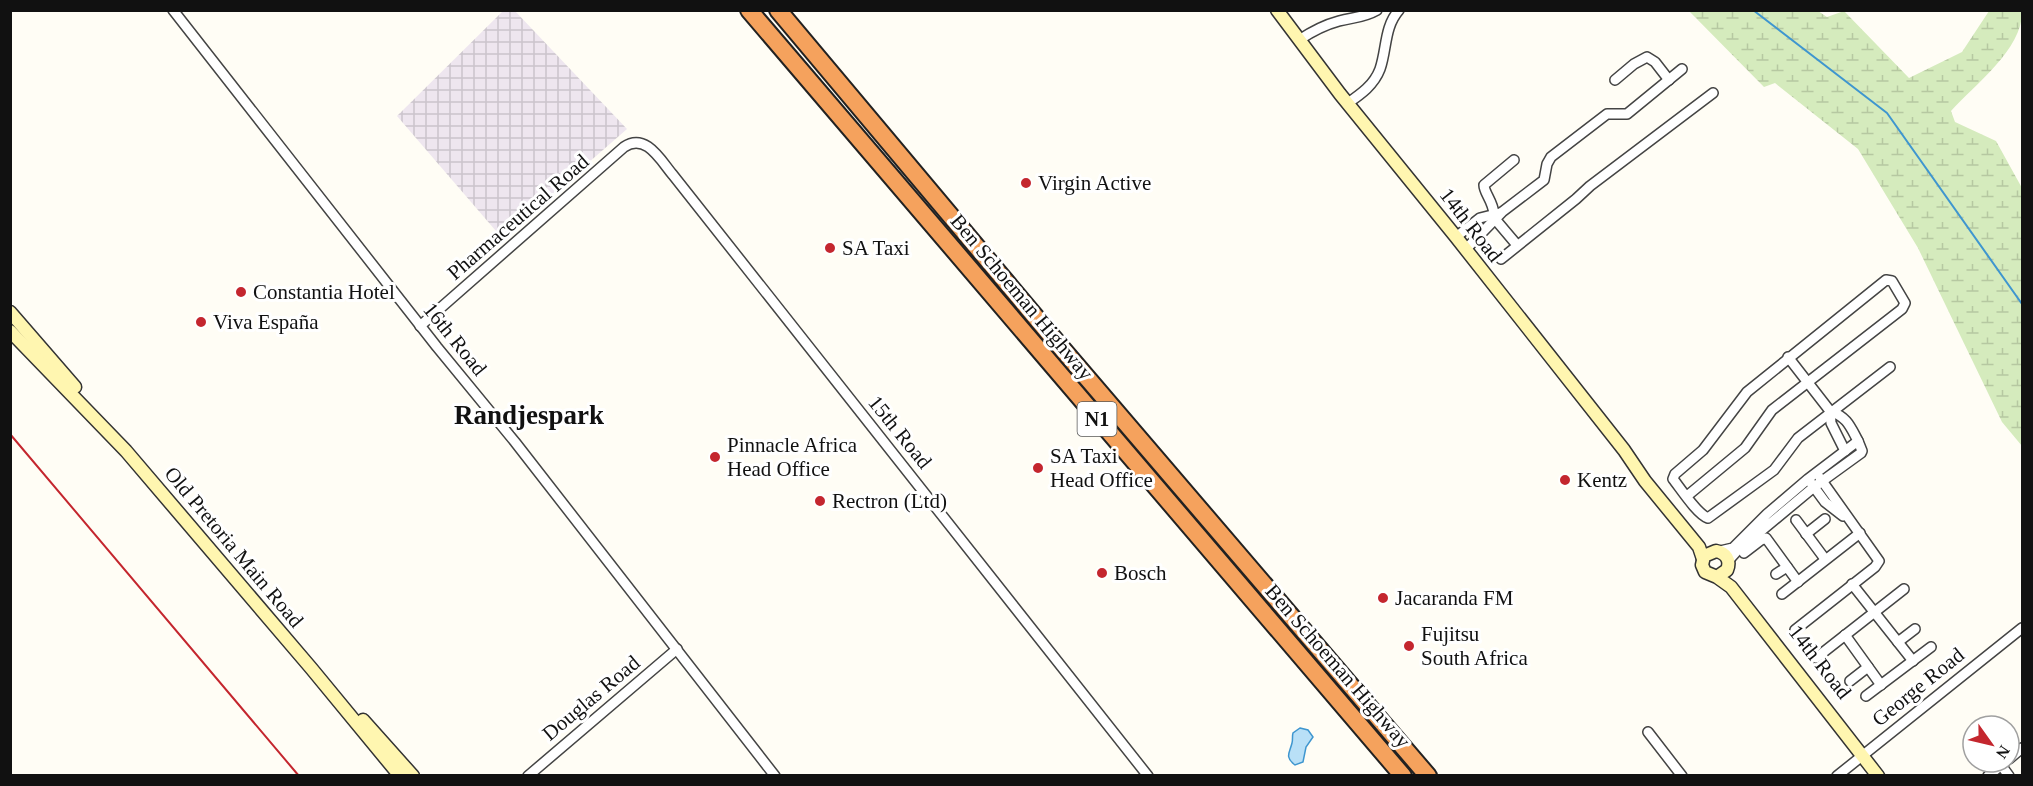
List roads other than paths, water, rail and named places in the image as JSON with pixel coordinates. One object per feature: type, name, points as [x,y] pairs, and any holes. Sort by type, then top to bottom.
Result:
[{"type":"highway","name":"Ben Schoeman Highway","points":[[749,10],[1402,776]]},
{"type":"highway","name":"Ben Schoeman Highway","points":[[778,10],[1059,345],[1428,776]]},
{"type":"highway","points":[[789,10],[815,41],[830,72]]},
{"type":"street","name":"16th Road","points":[[173,10],[420,326],[515,442],[775,776]]},
{"type":"street","name":"14th Road","points":[[1277,10],[1634,463],[1651,479],[1718,562],[1864,753],[1886,776]]},
{"type":"street","points":[[1299,40],[1317,29],[1340,21],[1365,17],[1377,10]]},
{"type":"street","points":[[1348,103],[1367,90],[1378,73],[1391,19],[1399,10]]},
{"type":"street","points":[[1615,80],[1634,64],[1647,57],[1655,62],[1669,80]]},
{"type":"street","points":[[1466,249],[1497,215],[1544,180],[1551,157],[1607,114],[1627,114],[1682,69]]},
{"type":"street","points":[[1501,260],[1576,200],[1590,186],[1713,93]]},
{"type":"street","name":"Pharmaceutical Road","points":[[420,326],[624,147],[633,143],[642,143]]},
{"type":"street","name":"15th Road","points":[[642,143],[655,153],[1148,776]]},
{"type":"street","points":[[1514,160],[1484,185],[1484,189],[1497,215],[1517,245]]},
{"type":"street","points":[[1456,237],[1480,218],[1497,215]]},
{"type":"street","points":[[1687,496],[1745,448],[1772,410],[1902,309],[1905,303],[1892,281],[1886,280],[1788,357],[1747,393],[1703,450],[1673,479],[1703,516],[1708,518],[1774,470],[1798,438],[1830,411],[1890,367]]},
{"type":"street","name":"Old Pretoria Main Road","points":[[10,312],[400,776]]},
{"type":"street","name":"Old Pretoria Main Road","points":[[10,331],[126,451]]},
{"type":"street","points":[[1788,357],[1830,411],[1831,423],[1845,451]]},
{"type":"street","points":[[1815,480],[1862,452],[1846,420],[1840,414],[1830,411]]},
{"type":"street","points":[[1718,562],[1733,548],[1773,521],[1858,441]]},
{"type":"street","points":[[1795,630],[1875,567],[1879,561],[1860,533],[1830,506],[1815,480]]},
{"type":"street","points":[[1806,534],[1825,519]]},
{"type":"street","points":[[1796,520],[1825,559]]},
{"type":"street","points":[[1782,594],[1860,533]]},
{"type":"street","points":[[1744,553],[1766,538],[1798,582]]},
{"type":"street","points":[[1776,574],[1787,567]]},
{"type":"street","points":[[1852,584],[1913,661]]},
{"type":"street","points":[[1816,658],[1904,589]]},
{"type":"street","name":"George Road","points":[[1836,776],[2022,628]]},
{"type":"street","points":[[1898,642],[1915,629]]},
{"type":"street","points":[[1845,635],[1881,685]]},
{"type":"street","points":[[1866,696],[1931,647]]},
{"type":"street","name":"Douglas Road","points":[[528,776],[677,649]]},
{"type":"street","points":[[1850,681],[1868,667]]},
{"type":"street","name":"Old Pretoria Main Road","points":[[311,668],[356,712],[412,776]]},
{"type":"street","points":[[1648,732],[1682,776]]},
{"type":"street","name":"14th Road","points":[[1864,753],[1878,776]]},
{"type":"water","points":[[1300,728],[1308,730],[1313,737],[1306,747],[1303,762],[1295,765],[1289,754],[1293,733]]},
{"type":"waterway","points":[[1753,10],[1887,113],[2022,304]]},
{"type":"railway","points":[[10,434],[299,776]]},
{"type":"place","name":"Virgin Active","points":[[1026,183]]},
{"type":"place","name":"SA Taxi","points":[[830,248]]},
{"type":"place","name":"Constantia Hotel","points":[[241,292]]},
{"type":"place","name":"Viva España","points":[[201,322]]},
{"type":"place","name":"Pinnacle Africa Head Office","points":[[715,457]]},
{"type":"place","name":"SA Taxi Head Office","points":[[1038,468]]},
{"type":"place","name":"Kentz","points":[[1565,480]]},
{"type":"place","name":"Rectron (Ltd)","points":[[820,501]]},
{"type":"place","name":"Bosch","points":[[1102,573]]},
{"type":"place","name":"Jacaranda FM","points":[[1383,598]]},
{"type":"place","name":"Fujitsu South Africa","points":[[1409,646]]},
{"type":"district","name":"Randjespark","points":[[529,415]]}]
